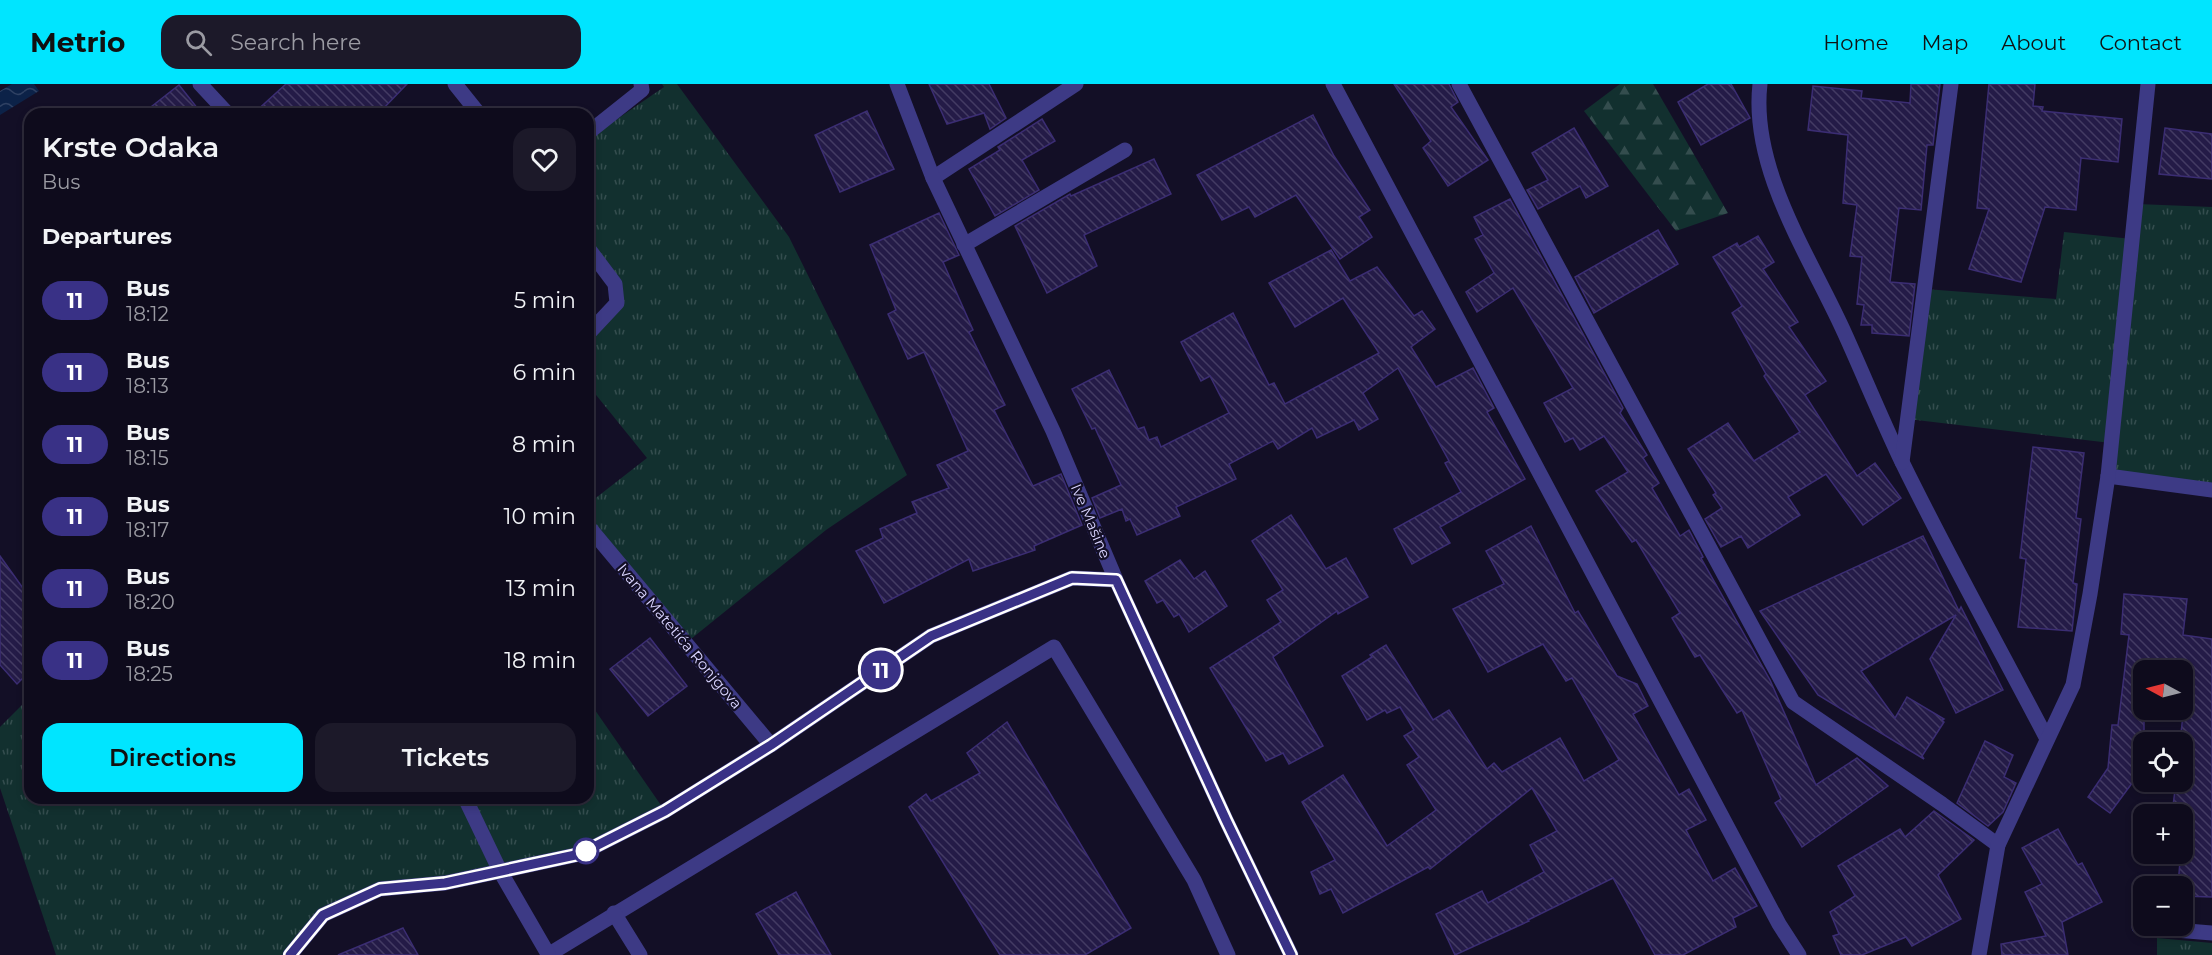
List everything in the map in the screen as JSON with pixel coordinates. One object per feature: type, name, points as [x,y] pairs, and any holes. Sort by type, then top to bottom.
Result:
[{"type":"street","points":[[200,84],[222,108]]},
{"type":"street","points":[[455,84],[474,108]]},
{"type":"street","points":[[594,128],[642,90],[641,84]]},
{"type":"street","name":"Ive Mašine","points":[[897,84],[933,178],[1053,431],[1116,580],[1226,820],[1291,955]]},
{"type":"street","points":[[933,178],[1076,84]]},
{"type":"street","points":[[1459,84],[1793,702],[1998,845]]},
{"type":"street","points":[[1760,84],[1758,101],[1766,157],[1789,222],[1844,331],[1902,462],[2048,740]]},
{"type":"street","points":[[1902,462],[1951,84]]},
{"type":"street","points":[[1979,955],[1998,845],[2073,685],[2108,476],[2148,84]]},
{"type":"street","points":[[1336,85],[1779,924],[1799,955]]},
{"type":"street","points":[[964,245],[1125,150]]},
{"type":"street","points":[[594,256],[615,285],[617,303],[594,328]]},
{"type":"street","points":[[2108,476],[2212,490]]},
{"type":"street","name":"Ivana Matetića Ronjgova","points":[[594,533],[771,745]]},
{"type":"street","points":[[290,955],[323,915],[380,889],[445,883],[580,854],[665,811],[771,745],[931,636],[1072,578],[1116,580]]},
{"type":"street","points":[[468,804],[500,871],[548,955],[1054,647],[1194,880],[1228,955]]},
{"type":"street","points":[[614,913],[640,955]]},
{"type":"street","points":[[2193,931],[2212,933]]},
{"type":"green space","points":[[662,84],[677,84],[789,237],[907,475],[826,530],[686,643],[594,533],[594,499],[647,458],[594,392],[594,331],[617,303],[594,259],[594,135],[664,87]]},
{"type":"green space","points":[[1620,84],[1653,84],[1728,213],[1676,231],[1584,111]]},
{"type":"green space","points":[[2137,204],[2212,207],[2212,490],[2108,476],[2111,443],[1908,419],[1925,289],[2056,299],[2064,232],[2132,239]]},
{"type":"green space","points":[[24,703],[24,804],[594,804],[594,709],[665,811],[580,854],[380,889],[323,915],[290,955],[56,955],[0,788],[0,727]]},
{"type":"green space","points":[[2157,938],[2212,943],[2212,955],[2157,955]]},
{"type":"water","points":[[12,84],[34,84],[39,91],[0,115],[0,91]]},
{"type":"building","points":[[286,84],[407,84],[384,108],[260,108]]},
{"type":"building","points":[[929,84],[989,84],[1006,118],[990,129],[984,113],[947,124]]},
{"type":"building","points":[[1394,84],[1449,84],[1458,102],[1451,107],[1488,160],[1448,186],[1423,148],[1431,141]]},
{"type":"building","points":[[1708,84],[1731,84],[1750,118],[1701,145],[1678,102]]},
{"type":"building","points":[[1911,84],[1940,84],[1933,145],[1927,145],[1921,210],[1899,208],[1890,282],[1915,284],[1909,336],[1872,333],[1872,325],[1861,325],[1864,305],[1857,304],[1862,257],[1850,256],[1857,205],[1843,203],[1848,135],[1808,130],[1813,86],[1862,91],[1861,98],[1910,103]]},
{"type":"building","points":[[1989,84],[2035,84],[2033,106],[2043,107],[2042,111],[2122,119],[2118,162],[2081,158],[2076,210],[2045,207],[2021,282],[1969,269],[1989,209],[1977,208]]},
{"type":"building","points":[[179,85],[197,108],[150,108]]},
{"type":"building","points":[[867,111],[894,169],[840,192],[815,135]]},
{"type":"building","points":[[1313,115],[1334,156],[1370,210],[1359,217],[1372,237],[1340,259],[1296,195],[1255,217],[1249,207],[1222,220],[1197,175]]},
{"type":"building","points":[[1042,119],[1055,141],[1022,160],[1039,190],[995,216],[969,169],[1000,150],[998,147]]},
{"type":"building","points":[[1574,128],[1608,186],[1586,198],[1580,186],[1538,209],[1527,190],[1548,180],[1532,153]]},
{"type":"building","points":[[2165,128],[2212,134],[2212,179],[2159,174]]},
{"type":"building","points":[[1154,159],[1171,194],[1084,235],[1097,266],[1047,293],[1015,226],[1070,194],[1071,196]]},
{"type":"building","points":[[1510,199],[1623,408],[1620,413],[1647,455],[1643,458],[1659,483],[1652,488],[1680,536],[1689,530],[1703,557],[1701,558],[1770,680],[1816,785],[1857,758],[1888,786],[1802,847],[1775,803],[1781,799],[1742,710],[1737,713],[1700,655],[1695,657],[1672,618],[1680,613],[1636,540],[1632,542],[1596,491],[1628,472],[1604,436],[1580,450],[1573,438],[1565,442],[1544,403],[1573,388],[1513,288],[1477,312],[1466,292],[1494,273],[1475,239],[1483,235],[1474,217]]},
{"type":"building","points":[[939,213],[959,255],[943,262],[973,330],[969,332],[1005,405],[994,410],[1033,486],[1061,474],[1082,525],[1034,546],[1035,550],[973,571],[969,559],[884,603],[856,551],[883,538],[880,529],[917,513],[912,502],[949,488],[937,465],[968,451],[924,352],[908,359],[888,314],[896,310],[870,245]]},
{"type":"building","points":[[1658,230],[1678,264],[1594,313],[1575,277]]},
{"type":"building","points":[[1758,236],[1774,262],[1763,269],[1798,322],[1789,327],[1826,381],[1805,395],[1857,476],[1875,463],[1901,498],[1863,525],[1826,474],[1788,497],[1800,515],[1748,548],[1741,536],[1721,547],[1705,519],[1722,508],[1713,495],[1716,493],[1688,449],[1728,423],[1754,461],[1800,432],[1764,376],[1766,374],[1732,313],[1742,306],[1713,257],[1737,243],[1739,247]]},
{"type":"building","points":[[1331,250],[1350,281],[1377,267],[1414,316],[1422,311],[1435,329],[1411,347],[1436,387],[1473,368],[1494,408],[1487,412],[1525,479],[1440,527],[1450,543],[1412,564],[1394,529],[1461,492],[1445,463],[1449,461],[1398,368],[1363,393],[1378,419],[1359,430],[1354,420],[1317,438],[1312,428],[1278,449],[1273,441],[1229,464],[1236,479],[1176,507],[1180,516],[1137,535],[1130,519],[1126,521],[1122,509],[1100,518],[1092,498],[1121,485],[1095,428],[1092,429],[1072,389],[1109,370],[1138,429],[1144,427],[1149,440],[1157,437],[1161,447],[1229,413],[1210,376],[1201,381],[1181,342],[1233,313],[1269,385],[1274,383],[1285,404],[1379,353],[1343,298],[1295,327],[1269,283]]},
{"type":"building","points":[[2033,447],[2084,453],[2076,518],[2081,519],[2073,583],[2077,584],[2072,631],[2018,627],[2026,559],[2020,558]]},
{"type":"building","points":[[1291,515],[1326,569],[1346,558],[1368,597],[1338,614],[1337,611],[1273,657],[1323,746],[1289,764],[1283,753],[1266,761],[1210,668],[1281,622],[1267,600],[1283,590],[1252,541]]},
{"type":"building","points":[[1531,526],[1575,613],[1578,611],[1617,676],[1637,684],[1648,706],[1633,714],[1679,795],[1689,789],[1706,820],[1686,830],[1713,881],[1735,868],[1757,906],[1733,918],[1736,927],[1683,955],[1655,955],[1613,878],[1529,921],[1455,955],[1436,914],[1482,891],[1488,903],[1544,872],[1530,845],[1557,831],[1532,788],[1430,869],[1428,867],[1343,913],[1331,889],[1320,894],[1311,872],[1335,860],[1302,802],[1343,775],[1387,846],[1436,810],[1407,765],[1419,757],[1404,736],[1414,730],[1400,707],[1387,713],[1385,710],[1367,720],[1342,676],[1386,645],[1433,720],[1449,710],[1487,769],[1494,763],[1502,772],[1560,738],[1584,781],[1619,760],[1572,678],[1566,681],[1543,644],[1488,672],[1453,609],[1504,584],[1486,551]]},
{"type":"building","points":[[1923,536],[1959,611],[1961,607],[2003,690],[1956,713],[1930,659],[1956,615],[1861,671],[1895,718],[1907,697],[1944,719],[1922,756],[1924,759],[1818,695],[1760,611]]},
{"type":"building","points":[[0,556],[24,590],[24,677],[17,684],[0,665]]},
{"type":"building","points":[[1180,560],[1194,579],[1205,571],[1227,606],[1189,632],[1179,614],[1174,617],[1163,600],[1157,603],[1145,581]]},
{"type":"building","points":[[2124,594],[2187,599],[2183,635],[2212,639],[2212,897],[2193,896],[2193,876],[2179,876],[2180,864],[2193,864],[2193,804],[2173,804],[2175,792],[2193,792],[2193,732],[2181,732],[2182,720],[2193,720],[2193,660],[2133,660],[2133,720],[2144,720],[2144,732],[2133,732],[2133,782],[2110,813],[2088,797],[2108,768],[2112,725],[2118,725],[2129,635],[2121,634]]},
{"type":"building","points":[[650,638],[687,686],[648,716],[610,669]]},
{"type":"building","points":[[1007,722],[1131,928],[1085,955],[1000,955],[909,807],[926,794],[931,801],[980,773],[967,753]]},
{"type":"building","points":[[1985,741],[2013,755],[2004,777],[2016,783],[2003,812],[1988,826],[1957,803]]},
{"type":"building","points":[[1934,811],[1974,840],[1938,875],[1961,919],[1912,946],[1906,937],[1862,955],[1841,955],[1833,936],[1839,934],[1830,912],[1855,896],[1838,866],[1900,829],[1905,837]]},
{"type":"building","points":[[2058,829],[2078,865],[2082,863],[2102,902],[2062,922],[2068,955],[2002,955],[2001,944],[2046,936],[2025,892],[2042,884],[2022,848]]},
{"type":"building","points":[[796,892],[831,955],[779,955],[756,914]]},
{"type":"building","points":[[403,928],[418,955],[338,955]]},
{"type":"bus line","name":"11","points":[[290,955],[323,915],[380,889],[445,883],[580,854],[665,811],[771,745],[931,636],[1072,578],[1116,580],[1226,820],[1291,955]]}]
